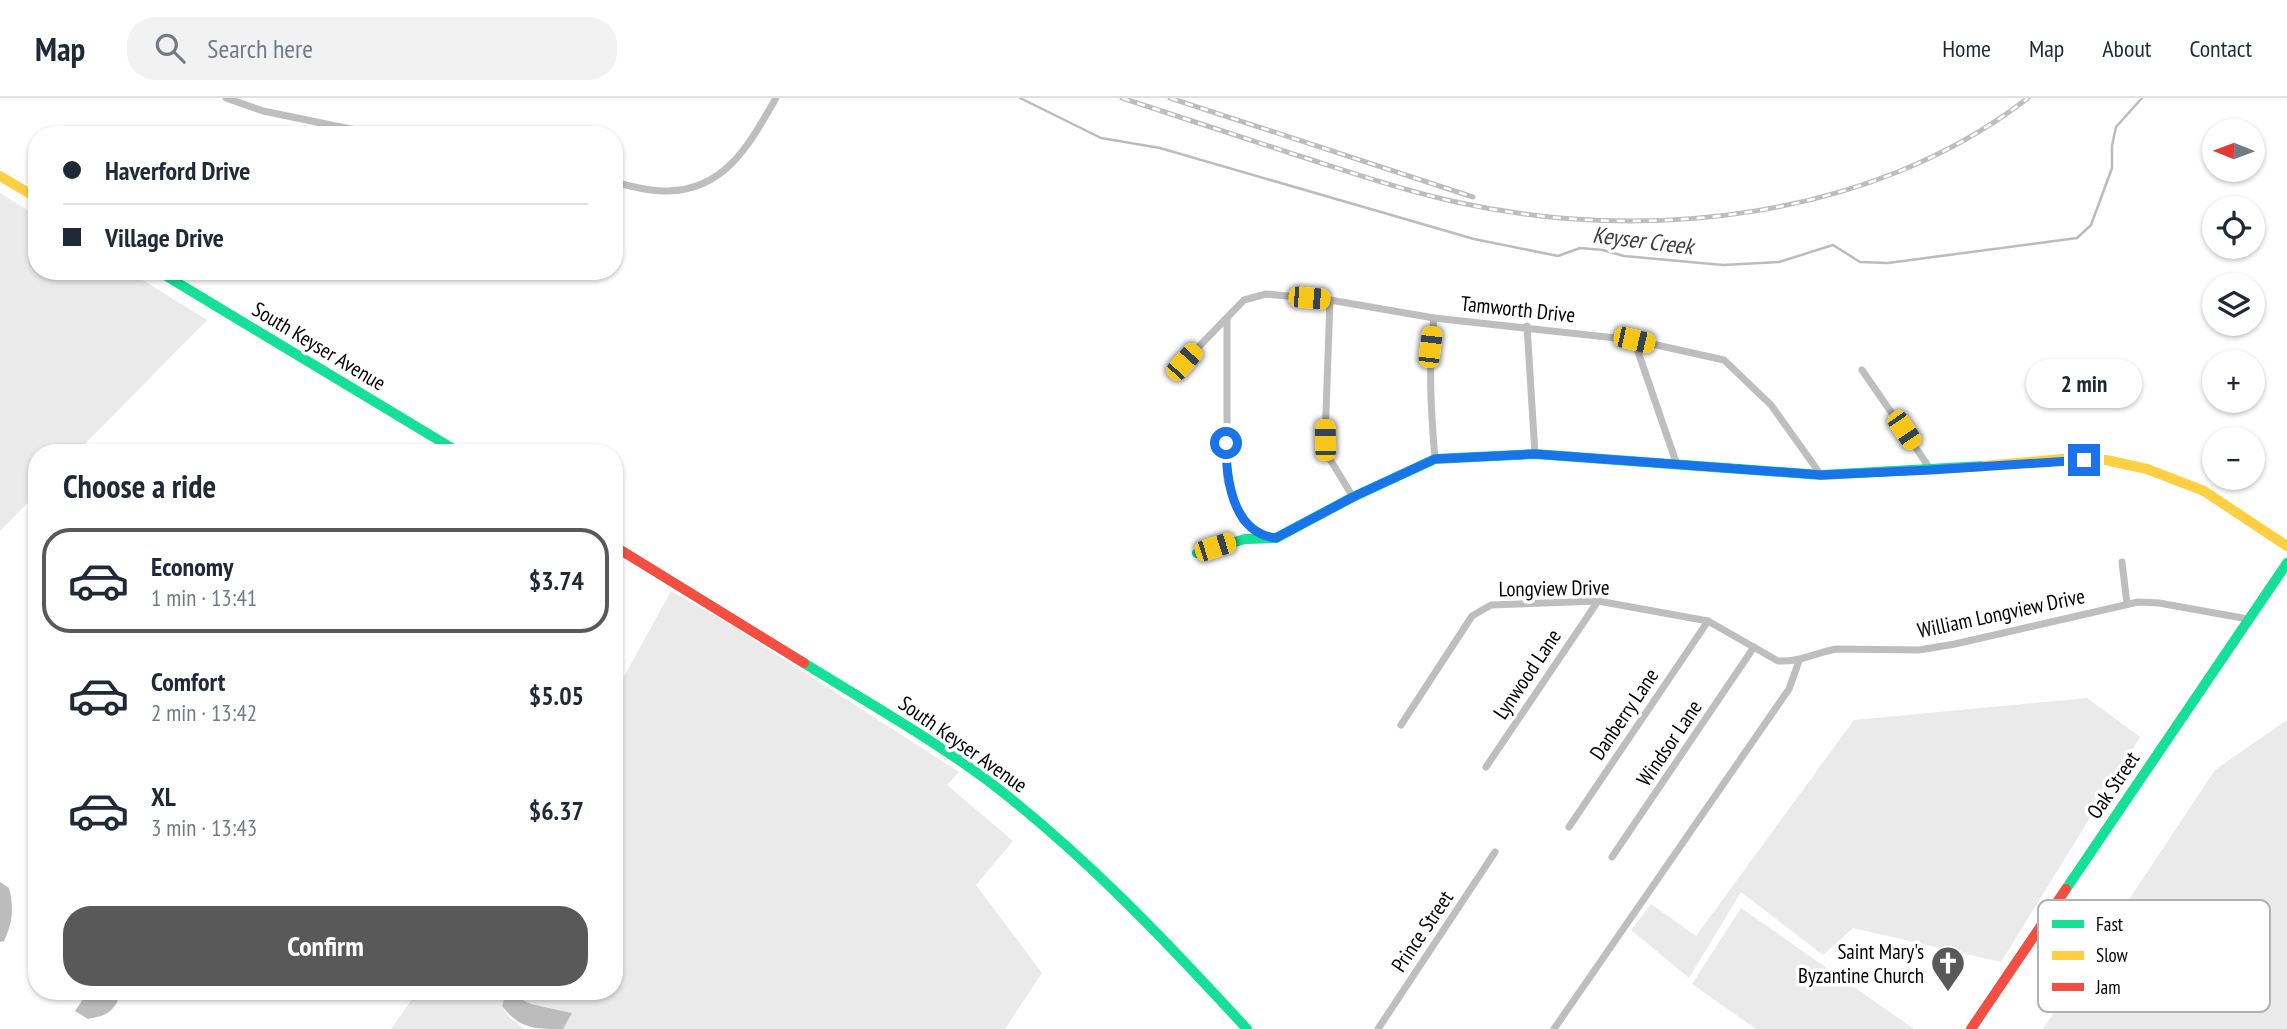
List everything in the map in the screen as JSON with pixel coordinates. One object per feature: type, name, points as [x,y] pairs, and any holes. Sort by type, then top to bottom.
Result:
[{"type":"street","points":[[226,98],[263,111],[336,126]]},
{"type":"street","points":[[623,184],[666,192],[691,189],[710,182],[728,169],[759,127],[776,98]]},
{"type":"street","points":[[0,176],[28,193]]},
{"type":"street","name":"South Keyser Avenue","points":[[173,280],[445,444]]},
{"type":"street","name":"Tamworth Drive","points":[[1184,362],[1244,300],[1266,294],[1330,299],[1434,317],[1634,340],[1724,360],[1771,405],[1821,475]]},
{"type":"street","points":[[1330,299],[1325,440],[1328,456],[1353,497]]},
{"type":"street","points":[[1434,317],[1430,347],[1430,383],[1435,459]]},
{"type":"street","points":[[1227,319],[1227,481],[1243,521],[1262,536]]},
{"type":"street","points":[[1527,327],[1535,454]]},
{"type":"street","points":[[1634,340],[1677,465]]},
{"type":"street","points":[[1862,370],[1931,470]]},
{"type":"street","points":[[1197,553],[1234,541],[1262,536],[1276,538],[1353,497],[1435,459],[1535,454],[1821,475],[1931,470],[2062,459],[2106,460],[2147,469],[2204,491],[2287,546]]},
{"type":"street","name":"South Keyser Avenue","points":[[623,552],[940,748],[1002,792],[1068,847],[1109,886],[1200,976],[1247,1029]]},
{"type":"street","points":[[2122,562],[2127,604]]},
{"type":"street","name":"Oak Street","points":[[2058,900],[2287,563]]},
{"type":"street","name":"Longview Drive","points":[[1401,725],[1472,616],[1491,605],[1598,601],[1708,621],[1778,660],[1799,661]]},
{"type":"street","name":"Lynwood Lane","points":[[1486,767],[1598,601]]},
{"type":"street","name":"William Longview Drive","points":[[1799,661],[1823,651],[1836,649],[1919,650],[1955,644],[2127,604],[2159,604],[2248,620]]},
{"type":"street","name":"Danberry Lane","points":[[1569,827],[1708,621]]},
{"type":"street","name":"Windsor Lane","points":[[1612,858],[1754,647]]},
{"type":"street","points":[[1554,1029],[1789,689],[1799,661]]},
{"type":"street","name":"Prince Street","points":[[1377,1029],[1495,852]]},
{"type":"street","name":"Oak Street","points":[[1971,1029],[2038,930]]},
{"type":"shaded area","points":[[0,193],[28,210],[28,280],[143,280],[207,320],[85,444],[28,444],[28,502],[0,531]]},
{"type":"shaded area","points":[[671,591],[728,623],[959,772],[947,785],[1013,841],[976,885],[1042,973],[1005,1029],[563,1029],[572,1013],[523,1000],[623,1000],[623,679]]},
{"type":"shaded area","points":[[2087,698],[2140,737],[2001,962],[1853,928],[1823,955],[1741,892],[1689,978],[1631,930],[1651,904],[1696,936],[1854,720]]},
{"type":"shaded area","points":[[2287,720],[2287,1029],[2043,1029],[2054,1012],[2270,1012],[2270,900],[2129,900],[2215,770]]},
{"type":"shaded area","points":[[0,882],[9,888],[12,909],[7,934],[4,941],[0,942]]},
{"type":"shaded area","points":[[1741,908],[1914,1029],[1756,1029],[1692,984]]},
{"type":"shaded area","points":[[83,1000],[118,1000],[110,1012],[101,1016],[88,1019],[75,1011]]},
{"type":"shaded area","points":[[411,1000],[504,1000],[502,1006],[508,1016],[524,1029],[391,1029]]},
{"type":"shaded area","points":[[504,1000],[523,1000],[572,1013],[563,1029],[544,1029],[522,1023],[502,1006]]},
{"type":"waterway","name":"Keyser Creek","points":[[1020,98],[1101,138],[1160,148],[1474,239],[1558,256],[1580,248],[1603,250],[1624,256],[1723,265],[1779,262],[1833,245],[1860,262],[1888,263],[2077,238],[2091,225],[2112,168],[2112,146],[2116,127],[2142,98]]},
{"type":"railway","points":[[1122,98],[1435,197],[1528,215],[1603,220],[1679,219],[1754,211],[1828,195],[1899,171],[1966,139],[2028,98]]},
{"type":"railway","points":[[1170,98],[1473,197]]},
{"type":"traffic: fast","points":[[173,280],[445,444]]},
{"type":"traffic: fast","points":[[1197,553],[1245,539],[1276,538],[1353,497],[1435,459],[1535,454],[1821,475],[1984,466]]},
{"type":"traffic: fast","points":[[2066,889],[2287,563]]},
{"type":"traffic: fast","points":[[804,663],[943,749],[1022,808],[1123,899],[1247,1029]]},
{"type":"traffic: slow","points":[[0,176],[28,193]]},
{"type":"traffic: slow","points":[[1984,466],[2062,459],[2106,460],[2147,469],[2204,491],[2287,546]]},
{"type":"traffic: jam","points":[[623,552],[804,663]]},
{"type":"traffic: jam","points":[[2059,900],[2066,889]]},
{"type":"traffic: jam","points":[[1971,1029],[2038,930]]},
{"type":"place","name":"Saint Mary's Byzantine Church","points":[[1948,993]]},
{"type":"route","points":[[1226,443],[1227,481],[1243,521],[1262,536],[1276,538],[1353,497],[1435,459],[1535,454],[1821,475],[1931,470],[2062,459],[2084,460]]}]
